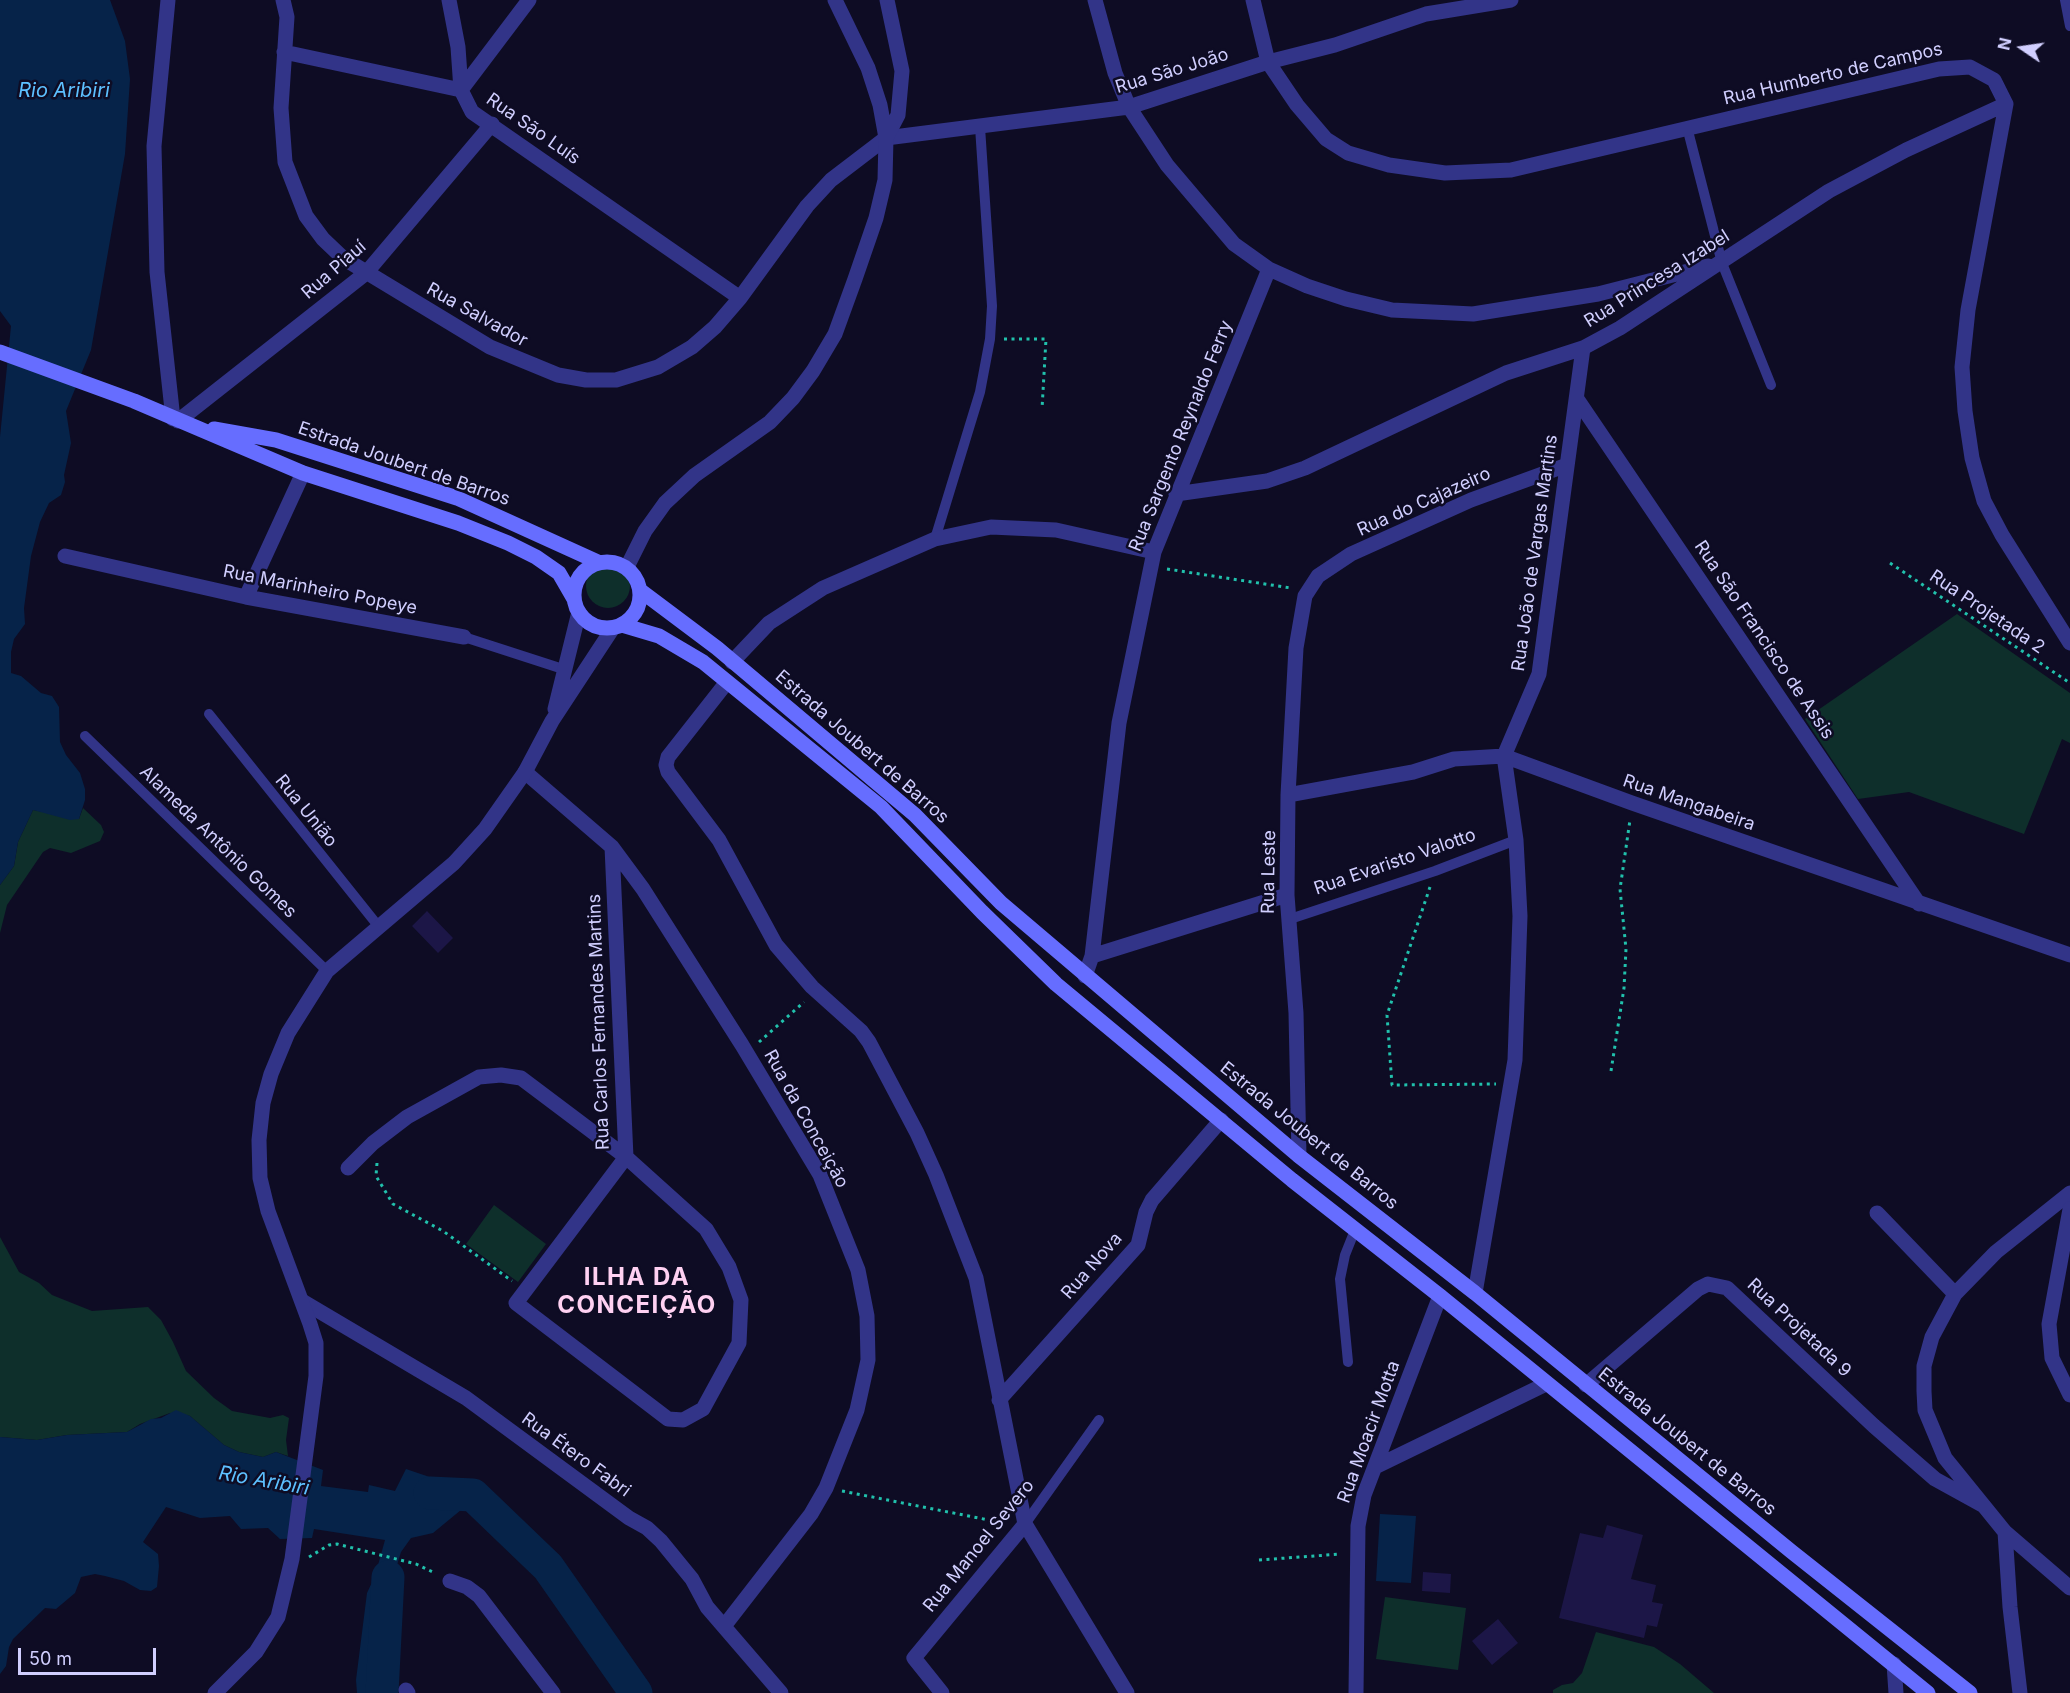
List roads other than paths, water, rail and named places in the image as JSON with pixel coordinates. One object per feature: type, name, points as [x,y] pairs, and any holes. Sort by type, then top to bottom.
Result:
[{"type":"main road","name":"Estrada Joubert de Barros","points":[[0,352],[134,401],[303,473],[448,520],[508,543],[559,573],[576,606]]},
{"type":"main road","name":"Estrada Joubert de Barros","points":[[180,421],[276,440],[457,498],[598,562]]},
{"type":"main road","points":[[608,561],[627,567],[636,577],[641,591],[640,604],[633,616],[618,626],[600,627],[588,622],[576,606],[575,587],[580,575],[598,562],[608,561]]},
{"type":"main road","name":"Estrada Joubert de Barros","points":[[641,591],[732,662],[915,815],[1001,903],[1299,1156],[1476,1293],[1970,1693]]},
{"type":"main road","name":"Estrada Joubert de Barros","points":[[618,626],[659,636],[703,662],[881,807],[982,912],[1056,984],[1355,1230],[1440,1296],[1545,1384],[1928,1693]]},
{"type":"street","points":[[168,0],[154,146],[157,272],[180,421]]},
{"type":"street","name":"Rua Salvador","points":[[284,0],[287,17],[281,136],[294,189],[306,216],[323,239],[343,258],[366,273],[490,347],[558,375],[586,380],[616,380],[658,367],[692,347],[715,327],[740,298],[807,206],[831,180],[886,138]]},
{"type":"street","points":[[449,0],[458,47],[461,90]]},
{"type":"street","points":[[461,90],[529,0]]},
{"type":"street","points":[[627,567],[645,531],[664,503],[695,476],[771,422],[813,371],[835,334],[876,218],[885,180],[886,138],[880,105],[868,68],[835,0]]},
{"type":"street","points":[[886,138],[898,115],[902,71],[887,0]]},
{"type":"street","points":[[1095,0],[1115,74],[1129,107],[1167,165],[1207,214],[1234,243],[1269,269],[1346,300],[1392,310],[1473,314],[1598,294],[1722,263]]},
{"type":"street","name":"Rua Humberto de Campos","points":[[1253,0],[1268,62],[1297,105],[1326,139],[1348,153],[1389,165],[1445,173],[1511,170],[1939,69],[1957,67],[1983,72],[1994,80],[2006,104]]},
{"type":"street","name":"Rua São João","points":[[886,138],[1129,107],[1268,62],[1335,45],[1424,7],[1511,0]]},
{"type":"street","name":"Rua São Luís","points":[[284,52],[461,90],[472,112],[740,298]]},
{"type":"street","points":[[2006,104],[1968,310],[1962,367],[1965,411],[1972,458],[1984,501],[2002,535],[2070,643]]},
{"type":"street","name":"Rua Princesa Izabel","points":[[1176,494],[1267,481],[1305,468],[1506,373],[1583,348],[1620,328],[1722,263],[1829,191],[1906,150],[2006,104]]},
{"type":"street","name":"Rua Piauí","points":[[180,421],[366,273],[492,124]]},
{"type":"street","name":"Rua Sargento Reynaldo Ferry","points":[[1085,976],[1092,956],[1112,772],[1152,559],[1176,494],[1269,269]]},
{"type":"street","name":"Rua João de Vargas Martins","points":[[1504,756],[1539,674],[1583,348]]},
{"type":"street","name":"Rua São Francisco de Assis","points":[[1577,399],[1919,904]]},
{"type":"street","name":"Rua do Cajazeiro","points":[[1308,591],[1318,576],[1351,554],[1471,500],[1567,465]]},
{"type":"street","points":[[246,597],[303,473]]},
{"type":"street","points":[[732,662],[770,623],[823,588],[935,539],[991,527],[1056,530],[1152,559]]},
{"type":"street","name":"Rua Marinheiro Popeye","points":[[65,556],[246,597],[464,638]]},
{"type":"street","name":"Rua Leste","points":[[1299,1156],[1296,1013],[1287,920],[1288,795],[1298,630],[1308,591]]},
{"type":"street","points":[[552,721],[566,670],[576,606]]},
{"type":"street","points":[[215,1693],[256,1652],[278,1617],[292,1554],[316,1376],[316,1343],[268,1210],[260,1178],[259,1140],[263,1103],[271,1074],[288,1033],[327,971],[454,863],[485,829],[525,772],[552,721],[618,626]]},
{"type":"street","points":[[727,682],[668,757],[666,765],[719,840],[776,945],[816,991],[861,1031],[869,1042],[936,1175],[976,1278],[1024,1526],[1127,1693]]},
{"type":"street","points":[[1476,1293],[1513,1083],[1520,916],[1516,840],[1504,756]]},
{"type":"street","name":"Rua Mangabeira","points":[[1288,795],[1413,772],[1454,759],[1504,756],[1919,904],[2070,955]]},
{"type":"street","name":"Rua da Conceição","points":[[525,772],[612,847],[643,889],[747,1053],[820,1175],[858,1270],[867,1316],[868,1360],[857,1410],[826,1488],[812,1514],[725,1625]]},
{"type":"street","name":"Rua Carlos Fernandes Martins","points":[[612,847],[626,1157],[516,1303],[668,1419],[683,1420],[703,1409],[739,1343],[741,1300],[729,1267],[706,1229],[626,1157]]},
{"type":"street","points":[[1092,956],[1287,895]]},
{"type":"street","points":[[348,1168],[380,1137],[407,1117],[479,1077],[501,1075],[521,1078],[626,1157]]},
{"type":"street","name":"Rua Nova","points":[[999,1400],[1138,1245],[1146,1212],[1152,1200],[1221,1120]]},
{"type":"street","points":[[2070,1193],[1996,1252],[1955,1294],[1932,1337],[1924,1365],[1925,1410],[1945,1458],[2005,1532],[2070,1588]]},
{"type":"street","points":[[2070,1209],[2049,1324],[2052,1358],[2070,1395]]},
{"type":"street","points":[[1877,1213],[1955,1294]]},
{"type":"street","name":"Rua Projetada 9","points":[[1586,1384],[1698,1289],[1708,1284],[1727,1288],[1874,1426],[1935,1479],[1984,1506]]},
{"type":"street","name":"Rua Moacir Motta","points":[[1356,1693],[1358,1526],[1364,1495],[1440,1296]]},
{"type":"street","name":"Rua Étero Fabri","points":[[302,1301],[466,1398],[629,1518],[646,1528],[661,1541],[692,1579],[708,1607],[781,1693]]},
{"type":"street","points":[[1375,1467],[1545,1384]]},
{"type":"street","name":"Rua Manoel Severo","points":[[942,1693],[914,1658],[1024,1526]]},
{"type":"street","points":[[2005,1532],[2010,1607],[2020,1693]]},
{"type":"street","points":[[450,1581],[467,1587],[479,1596],[553,1693]]},
{"type":"street","points":[[1894,1664],[1896,1693]]},
{"type":"lane","points":[[2065,0],[2070,26]]},
{"type":"lane","points":[[935,539],[980,392],[990,339],[992,306],[980,127]]},
{"type":"lane","points":[[1687,128],[1722,263],[1772,385]]},
{"type":"lane","name":"Rua Marinheiro Popeye","points":[[464,638],[566,670]]},
{"type":"lane","name":"Rua União","points":[[209,714],[379,927]]},
{"type":"lane","name":"Alameda Antônio Gomes","points":[[86,736],[327,971]]},
{"type":"lane","name":"Rua Evaristo Valotto","points":[[1287,920],[1435,871],[1516,840]]},
{"type":"lane","points":[[1348,1362],[1340,1279],[1345,1255],[1355,1230]]},
{"type":"lane","name":"Rua Manoel Severo","points":[[1024,1526],[1099,1420]]},
{"type":"water","name":"Rio Aribiri","points":[[0,0],[110,0],[125,41],[130,79],[125,154],[91,350],[66,411],[71,443],[64,475],[65,482],[61,495],[49,503],[40,522],[31,556],[24,608],[25,624],[14,639],[11,652],[11,673],[21,676],[41,693],[52,696],[59,707],[60,742],[66,755],[80,773],[85,789],[85,800],[79,819],[70,820],[33,810],[18,842],[14,866],[0,885],[0,437],[11,326],[0,311]]},
{"type":"water","name":"Rio Aribiri","points":[[176,1410],[190,1416],[224,1445],[239,1452],[263,1457],[276,1452],[323,1470],[321,1486],[368,1492],[369,1485],[395,1491],[406,1469],[477,1493],[467,1505],[433,1533],[411,1538],[401,1552],[392,1581],[377,1659],[391,1671],[382,1683],[380,1693],[357,1693],[356,1680],[367,1593],[375,1576],[385,1540],[314,1529],[312,1538],[280,1539],[268,1528],[241,1529],[230,1516],[200,1518],[166,1507],[143,1542],[158,1554],[157,1587],[151,1591],[140,1590],[124,1581],[105,1576],[95,1574],[81,1577],[75,1593],[56,1609],[45,1608],[13,1639],[9,1647],[6,1666],[0,1674],[0,1437],[37,1440],[67,1435],[127,1432],[151,1419],[161,1418]]},
{"type":"water","points":[[1380,1514],[1416,1516],[1411,1583],[1376,1581]]},
{"type":"waterway","points":[[430,1493],[473,1495],[548,1567],[636,1693]]},
{"type":"waterway","name":"Rio Aribiri","points":[[382,1693],[388,1577]]},
{"type":"district","name":"ILHA DA CONCEIÇÃO","points":[[637,1292]]}]
